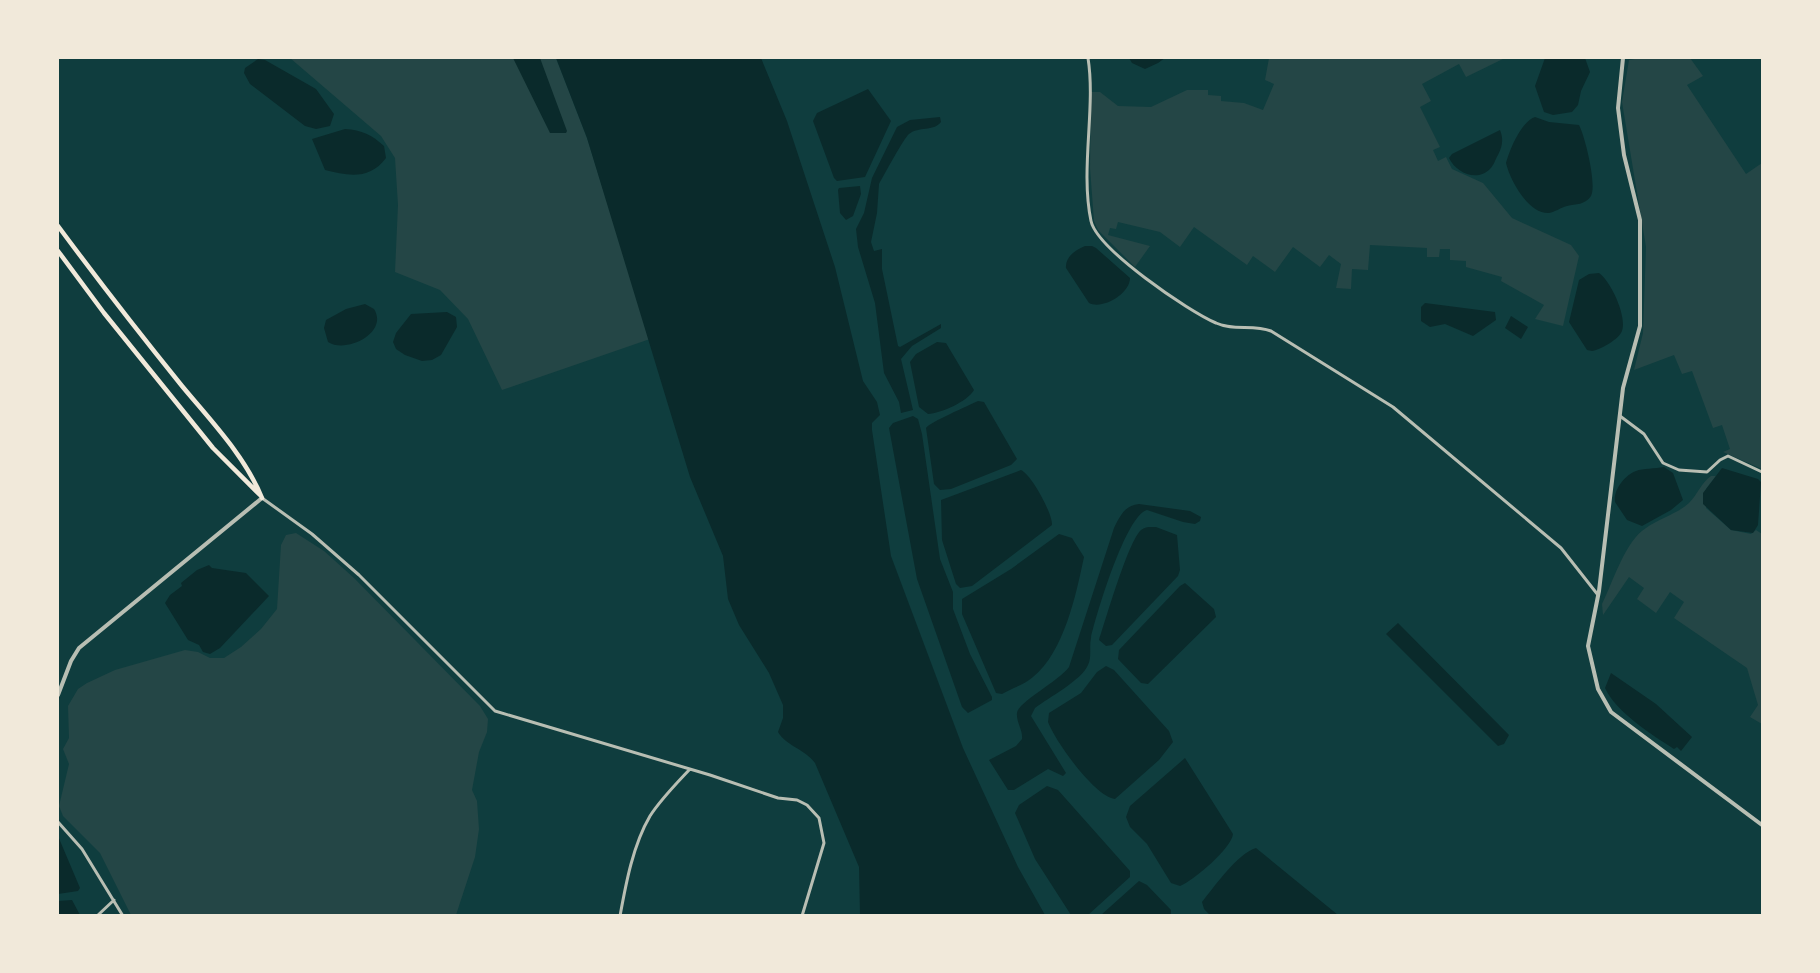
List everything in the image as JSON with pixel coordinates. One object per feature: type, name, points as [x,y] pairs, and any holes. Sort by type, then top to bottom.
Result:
[{"type":"main road","points":[[58,226],[116,303],[225,438],[256,482],[262,498]]},
{"type":"main road","points":[[58,251],[110,320],[213,448],[262,498]]},
{"type":"street","points":[[1088,58],[1087,149],[1090,210],[1093,227],[1101,236],[1130,266],[1198,314],[1224,326],[1260,328],[1271,331],[1393,407],[1561,548],[1598,596]]},
{"type":"street","points":[[1623,58],[1618,108],[1624,155],[1640,220],[1641,312],[1637,342],[1626,377],[1598,596],[1588,646],[1598,689],[1605,705],[1624,723],[1762,825]]},
{"type":"street","points":[[1620,416],[1644,434],[1665,464],[1679,470],[1702,473],[1709,471],[1722,458],[1728,456],[1762,472]]},
{"type":"street","points":[[58,695],[71,661],[79,648],[262,498],[312,534],[359,575],[495,711],[690,769],[778,798],[801,801],[815,812],[821,825],[824,843],[802,916]]},
{"type":"street","points":[[620,916],[633,862],[644,828],[662,800],[690,769]]},
{"type":"street","points":[[58,822],[82,849],[123,916]]},
{"type":"street","points":[[97,916],[114,900]]},
{"type":"shaded area","points":[[290,58],[556,58],[587,138],[650,339],[502,390],[468,319],[440,290],[395,272],[398,205],[395,158],[381,136]]},
{"type":"shaded area","points":[[513,58],[540,58],[567,131],[566,133],[550,133]]},
{"type":"shaded area","points":[[556,58],[761,58],[787,121],[835,267],[863,381],[877,402],[880,415],[872,423],[872,430],[891,556],[963,748],[1018,867],[1045,915],[860,915],[859,867],[815,763],[806,754],[781,737],[778,732],[783,718],[783,705],[769,673],[739,625],[728,599],[723,556],[690,477],[587,138]]},
{"type":"shaded area","points":[[1129,58],[1165,58],[1145,69],[1132,63]]},
{"type":"shaded area","points":[[1269,58],[1505,58],[1466,77],[1459,64],[1422,84],[1431,101],[1420,107],[1440,147],[1433,150],[1438,161],[1446,157],[1452,169],[1483,183],[1512,218],[1571,245],[1579,256],[1563,326],[1535,319],[1544,305],[1501,281],[1502,277],[1466,267],[1466,261],[1450,260],[1450,249],[1440,249],[1439,257],[1427,257],[1427,248],[1370,245],[1368,270],[1352,269],[1351,289],[1336,288],[1341,264],[1329,255],[1320,267],[1293,247],[1275,272],[1253,256],[1247,265],[1194,227],[1180,247],[1160,232],[1118,222],[1116,229],[1110,228],[1108,235],[1150,246],[1135,267],[1098,230],[1094,221],[1090,168],[1091,92],[1100,92],[1118,106],[1151,107],[1187,90],[1208,90],[1208,95],[1221,96],[1221,101],[1244,103],[1263,110],[1274,84],[1265,80]]},
{"type":"shaded area","points":[[1545,58],[1585,58],[1590,72],[1581,91],[1578,105],[1572,112],[1553,115],[1544,112],[1535,86]]},
{"type":"shaded area","points":[[1640,58],[1690,58],[1703,76],[1687,85],[1746,174],[1762,163],[1762,469],[1723,452],[1730,449],[1722,425],[1713,428],[1692,371],[1682,374],[1674,355],[1634,370],[1643,333],[1646,247],[1622,102],[1629,60]]},
{"type":"shaded area","points":[[258,59],[265,60],[316,89],[334,114],[330,126],[316,129],[305,126],[250,84],[244,73],[245,68]]},
{"type":"shaded area","points":[[868,89],[891,121],[865,177],[837,181],[834,178],[813,121],[817,113]]},
{"type":"shaded area","points":[[940,117],[941,122],[938,125],[909,134],[885,173],[879,184],[877,213],[871,242],[874,251],[882,249],[882,269],[898,346],[900,347],[941,324],[941,328],[912,346],[901,359],[913,410],[901,413],[899,402],[884,373],[875,303],[858,247],[856,229],[864,213],[872,178],[897,127],[910,120]]},
{"type":"shaded area","points":[[1535,117],[1549,122],[1579,125],[1587,149],[1592,182],[1591,196],[1586,201],[1549,213],[1541,212],[1527,202],[1516,187],[1506,163],[1521,130],[1525,124]]},
{"type":"shaded area","points":[[345,129],[362,132],[375,139],[384,146],[386,158],[380,165],[366,173],[350,175],[325,170],[312,139]]},
{"type":"shaded area","points":[[1500,130],[1501,149],[1493,166],[1485,173],[1479,175],[1467,174],[1452,163],[1449,158],[1452,154]]},
{"type":"shaded area","points":[[860,186],[861,194],[853,216],[846,220],[840,213],[838,190],[839,188]]},
{"type":"shaded area","points":[[1085,246],[1096,248],[1130,278],[1125,290],[1108,302],[1094,305],[1089,303],[1066,268],[1067,260],[1071,254]]},
{"type":"shaded area","points":[[1599,273],[1609,284],[1618,301],[1623,319],[1623,327],[1616,339],[1604,347],[1592,351],[1587,350],[1569,322],[1579,280],[1589,274]]},
{"type":"shaded area","points":[[1425,303],[1495,312],[1496,320],[1473,336],[1445,324],[1430,327],[1421,321],[1421,307]]},
{"type":"shaded area","points":[[365,304],[374,309],[377,318],[376,326],[371,333],[363,339],[345,345],[336,345],[328,342],[324,328],[326,320],[346,309]]},
{"type":"shaded area","points":[[447,312],[456,317],[457,327],[441,355],[432,360],[422,361],[405,355],[396,349],[393,342],[396,333],[411,314]]},
{"type":"shaded area","points":[[1511,316],[1528,327],[1521,339],[1505,328]]},
{"type":"shaded area","points":[[937,342],[946,343],[974,390],[966,399],[953,406],[940,412],[928,414],[919,407],[910,362],[916,354]]},
{"type":"shaded area","points":[[978,401],[984,402],[1017,459],[1011,465],[951,489],[940,490],[934,484],[926,428],[942,418]]},
{"type":"shaded area","points":[[913,416],[918,419],[922,434],[940,559],[953,592],[953,609],[970,654],[992,697],[992,700],[968,713],[962,707],[917,579],[889,428],[893,423]]},
{"type":"shaded area","points":[[1664,467],[1673,473],[1683,500],[1671,510],[1642,526],[1627,520],[1615,502],[1618,488],[1628,476],[1636,471]]},
{"type":"shaded area","points":[[1722,468],[1758,479],[1761,482],[1758,525],[1753,533],[1731,530],[1703,504],[1703,493]]},
{"type":"shaded area","points":[[1021,470],[1041,495],[1049,512],[1052,525],[972,586],[960,588],[956,584],[942,540],[941,500]]},
{"type":"shaded area","points":[[1711,476],[1716,476],[1706,489],[1706,508],[1731,530],[1751,534],[1756,530],[1762,534],[1762,724],[1750,717],[1758,705],[1747,668],[1674,618],[1684,602],[1670,592],[1656,613],[1637,599],[1644,588],[1629,577],[1603,615],[1602,604],[1620,563],[1632,542],[1646,528],[1689,503]]},
{"type":"shaded area","points":[[1139,504],[1190,511],[1201,517],[1200,521],[1195,524],[1147,510],[1139,516],[1121,547],[1105,589],[1091,638],[1090,659],[1085,671],[1072,683],[1035,708],[1031,716],[1066,773],[1063,776],[1048,769],[1014,790],[1008,790],[989,760],[1016,746],[1022,739],[1017,716],[1019,708],[1057,679],[1069,667],[1114,528],[1121,515],[1130,506]]},
{"type":"shaded area","points":[[1147,527],[1156,527],[1177,535],[1180,570],[1178,576],[1112,645],[1106,646],[1099,640],[1130,549],[1141,530]]},
{"type":"shaded area","points":[[296,533],[324,551],[354,578],[480,706],[488,719],[487,732],[479,752],[472,790],[477,801],[479,829],[475,857],[456,915],[131,915],[100,853],[63,816],[59,806],[69,764],[63,749],[69,738],[68,706],[78,689],[115,670],[185,650],[198,652],[210,658],[224,658],[241,647],[261,629],[277,609],[281,545],[286,535]]},
{"type":"shaded area","points":[[1059,534],[1072,538],[1084,557],[1073,605],[1061,638],[1044,666],[1033,677],[1002,694],[996,693],[962,614],[962,599],[1011,569]]},
{"type":"shaded area","points":[[209,565],[212,568],[246,573],[269,596],[220,648],[210,654],[203,652],[199,645],[188,640],[165,603],[170,595],[182,586],[181,583],[197,570]]},
{"type":"shaded area","points":[[1185,583],[1214,609],[1216,617],[1148,684],[1141,683],[1118,659],[1119,650]]},
{"type":"shaded area","points":[[1398,623],[1509,735],[1504,744],[1498,746],[1386,634]]},
{"type":"shaded area","points":[[1106,666],[1114,670],[1169,731],[1173,742],[1159,760],[1115,799],[1097,789],[1087,779],[1067,754],[1048,722],[1049,713],[1081,693],[1097,672]]},
{"type":"shaded area","points":[[1611,673],[1656,704],[1692,737],[1681,751],[1677,747],[1674,749],[1645,730],[1618,706],[1605,688]]},
{"type":"shaded area","points":[[1185,758],[1233,834],[1226,847],[1211,863],[1194,878],[1180,886],[1171,883],[1147,844],[1130,827],[1126,817],[1130,806]]},
{"type":"shaded area","points":[[1047,786],[1058,790],[1130,871],[1130,877],[1088,915],[1071,915],[1035,859],[1015,813],[1019,805]]},
{"type":"shaded area","points":[[58,836],[80,888],[78,891],[58,894]]},
{"type":"shaded area","points":[[1256,848],[1338,915],[1211,916],[1204,909],[1202,902],[1234,863]]},
{"type":"shaded area","points":[[1139,881],[1147,885],[1171,910],[1171,915],[1101,915]]},
{"type":"shaded area","points":[[72,900],[80,915],[58,915],[58,901]]}]
